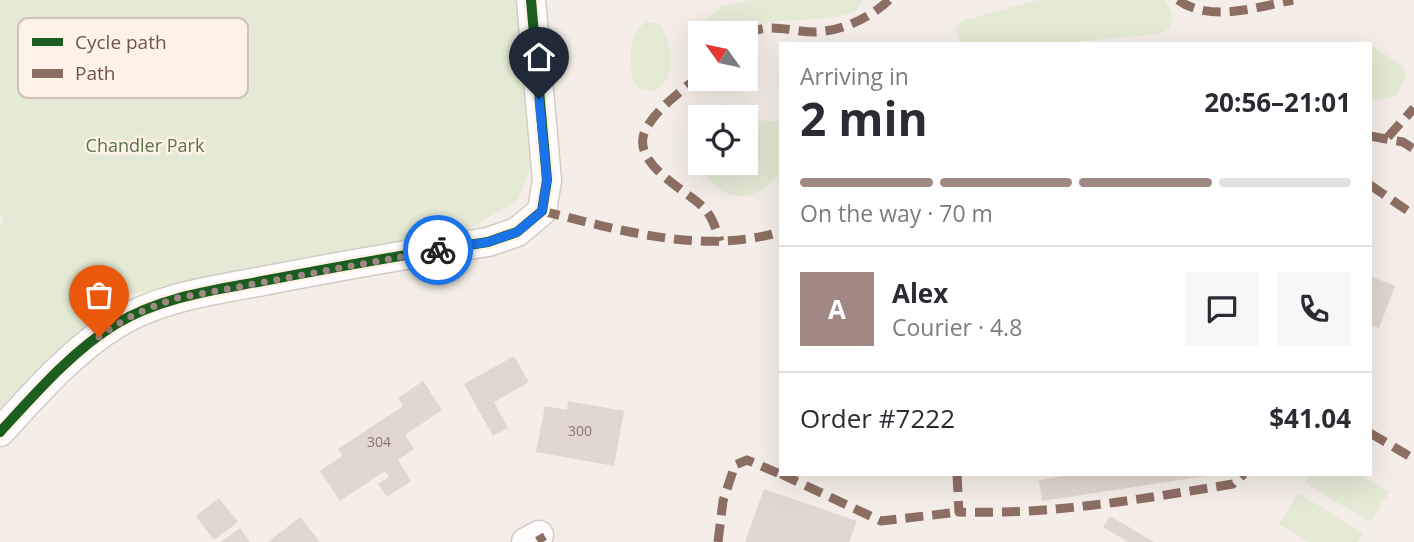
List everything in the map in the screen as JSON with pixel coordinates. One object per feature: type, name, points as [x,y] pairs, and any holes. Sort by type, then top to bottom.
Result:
[{"type":"street","points":[[0,432],[30,399],[82,350],[116,324],[146,308],[217,290],[488,242],[517,232],[542,211],[547,180],[531,0]]},
{"type":"green space","name":"Chandler Park","points":[[0,0],[516,0],[533,161],[518,200],[451,239],[129,295],[0,407],[0,224],[4,219],[0,215]]},
{"type":"green space","points":[[750,0],[863,0],[856,11],[819,19],[758,25],[758,21],[706,21],[722,6]]},
{"type":"green space","points":[[1039,0],[1165,0],[1173,16],[1169,28],[1159,34],[1075,42],[960,42],[956,28],[964,20]]},
{"type":"green space","points":[[646,22],[659,24],[670,49],[666,79],[654,91],[639,88],[632,80],[633,41],[635,34]]},
{"type":"green space","points":[[1372,46],[1403,66],[1406,78],[1396,95],[1372,101]]},
{"type":"green space","points":[[758,119],[779,121],[779,176],[758,192],[740,196],[722,191],[706,175],[758,175]]},
{"type":"green space","points":[[1309,476],[1363,476],[1389,492],[1370,522],[1305,483]]},
{"type":"green space","points":[[1298,493],[1363,533],[1358,542],[1309,542],[1279,524]]},
{"type":"building","points":[[1372,277],[1395,286],[1379,328],[1372,326]]},
{"type":"building","points":[[514,356],[529,382],[494,402],[508,428],[493,436],[464,384]]},
{"type":"building","points":[[423,381],[442,410],[405,435],[414,449],[398,460],[411,481],[387,497],[378,484],[389,477],[385,471],[340,501],[320,471],[342,456],[338,449],[403,406],[398,398]]},
{"type":"building","points":[[568,401],[624,411],[614,466],[536,452],[545,406],[567,410]]},
{"type":"building","points":[[1064,476],[1206,476],[1042,501],[1039,480]]},
{"type":"building","points":[[764,489],[857,521],[849,542],[745,542]]},
{"type":"building","points":[[219,498],[238,522],[214,540],[196,516]]},
{"type":"building","points":[[1110,516],[1154,542],[1128,542],[1103,527]]},
{"type":"building","points":[[300,517],[320,542],[268,542]]},
{"type":"building","points":[[240,528],[250,542],[221,542]]},
{"type":"marked path","points":[[758,30],[771,28],[815,32],[835,29],[864,18],[889,0]]},
{"type":"marked path","points":[[1178,0],[1191,7],[1219,12],[1293,0]]},
{"type":"marked path","points":[[688,85],[651,121],[643,141],[645,153],[661,174],[706,211],[720,241]]},
{"type":"marked path","points":[[1388,137],[1414,108]]},
{"type":"marked path","points":[[1372,136],[1403,142],[1414,149]]},
{"type":"marked path","points":[[1372,186],[1414,215]]},
{"type":"marked path","points":[[542,211],[631,232],[691,240],[720,241],[779,232]]},
{"type":"marked path","points":[[1372,434],[1414,459]]},
{"type":"marked path","points":[[718,542],[723,501],[735,465],[747,460],[779,474]]},
{"type":"marked path","points":[[785,476],[881,521],[959,512]]},
{"type":"marked path","points":[[957,476],[959,512],[1028,511],[1096,505],[1233,484],[1242,476]]},
{"type":"marked path","points":[[539,535],[543,542]]},
{"type":"cycle path","points":[[0,432],[84,347],[116,324],[152,307],[190,295],[488,242],[517,232],[542,211],[547,180],[531,0]]},
{"type":"way so far","points":[[99,337],[116,324],[146,308],[178,298],[438,250]]},
{"type":"route","points":[[438,250],[488,242],[517,232],[542,211],[547,180],[539,99]]}]
